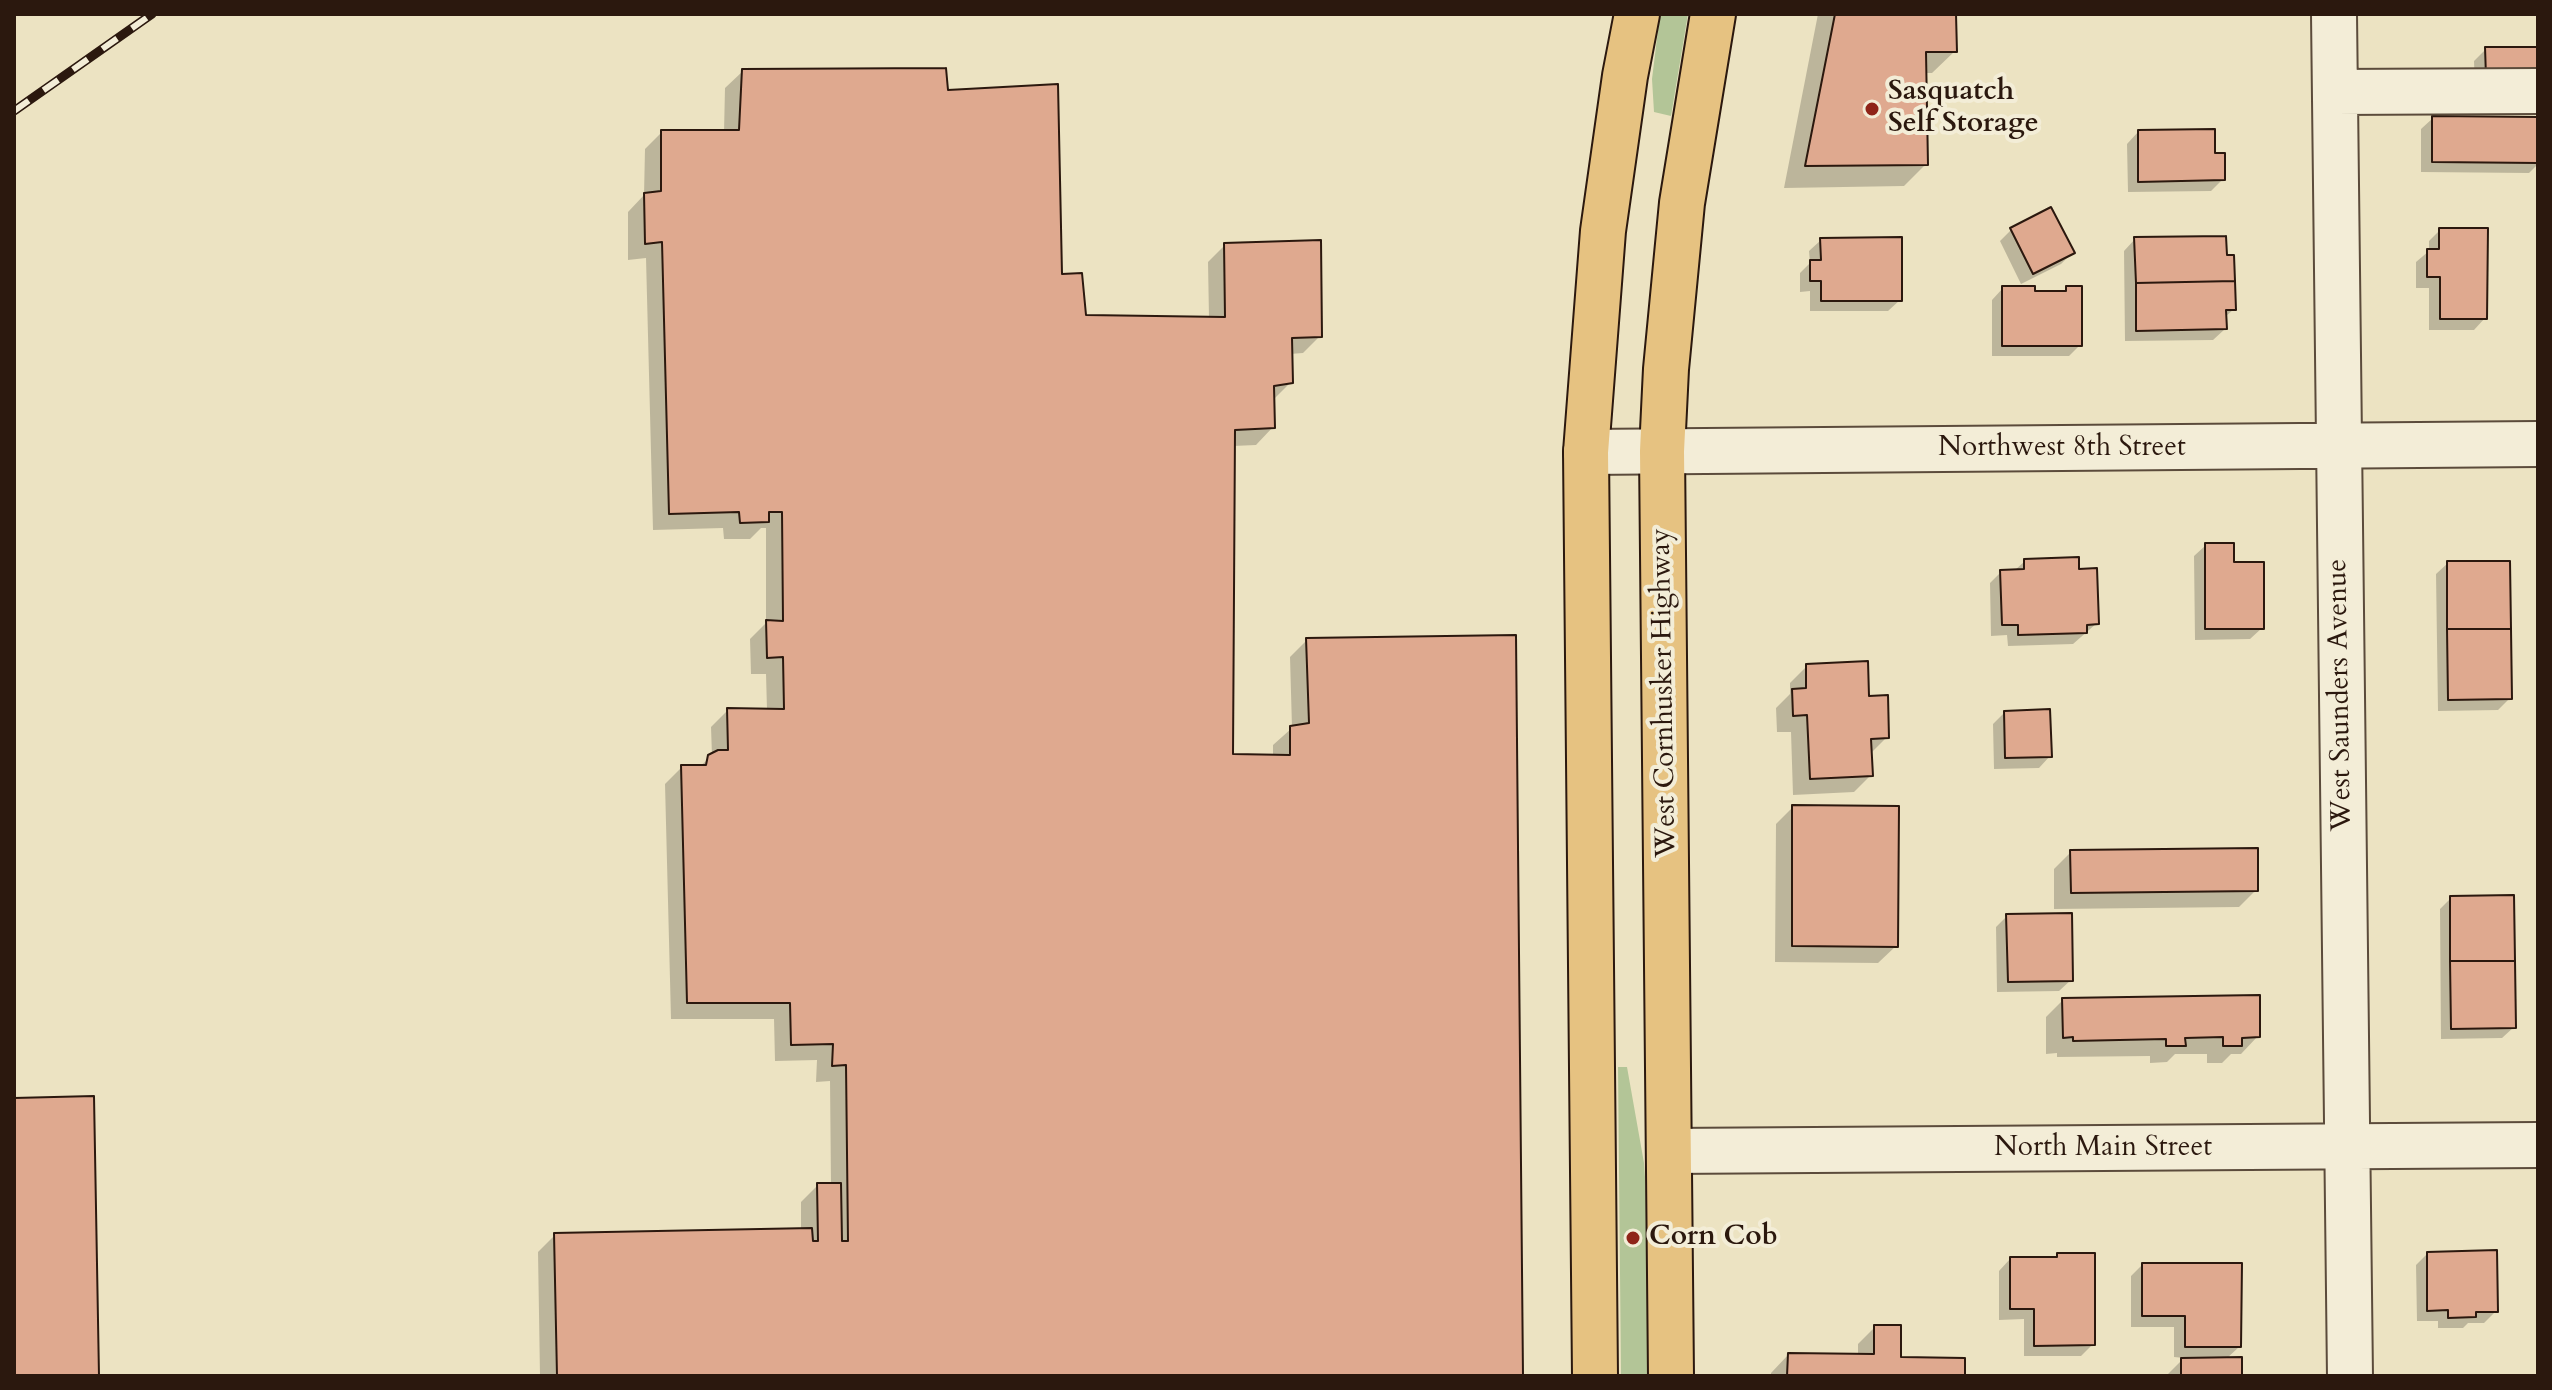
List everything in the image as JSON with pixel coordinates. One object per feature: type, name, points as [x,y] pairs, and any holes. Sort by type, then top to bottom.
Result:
[{"type":"main road","points":[[1595,1376],[1586,452],[1603,231],[1637,14]]},
{"type":"main road","name":"West Cornhusker Highway","points":[[1671,1376],[1662,451],[1666,369],[1682,203],[1713,14]]},
{"type":"street","name":"West Saunders Avenue","points":[[2334,14],[2350,1376]]},
{"type":"street","points":[[2335,92],[2538,91]]},
{"type":"street","name":"Northwest 8th Street","points":[[1586,452],[2538,444]]},
{"type":"street","name":"North Main Street","points":[[1669,1151],[2538,1145]]},
{"type":"green space","points":[[1660,14],[1688,14],[1671,116],[1654,112],[1652,79]]},
{"type":"green space","points":[[1618,1067],[1627,1067],[1644,1163],[1650,1376],[1621,1376]]},
{"type":"building","name":"Sasquatch Self Storage","points":[[1835,14],[1956,14],[1957,52],[1926,52],[1928,165],[1805,166]]},
{"type":"building","points":[[2485,47],[2538,47],[2538,76],[2486,77]]},
{"type":"building","points":[[946,68],[948,90],[1058,84],[1062,274],[1082,273],[1086,315],[1225,317],[1224,243],[1321,240],[1322,337],[1292,338],[1293,383],[1274,386],[1275,428],[1235,430],[1233,754],[1290,755],[1290,726],[1309,723],[1306,638],[1516,635],[1523,1376],[557,1376],[554,1233],[812,1228],[813,1241],[818,1241],[817,1183],[841,1183],[842,1241],[848,1241],[846,1065],[832,1066],[833,1044],[791,1045],[790,1003],[687,1003],[681,765],[706,765],[708,755],[718,750],[728,750],[727,708],[784,709],[783,657],[767,658],[766,620],[783,621],[782,512],[769,512],[769,522],[740,523],[739,512],[669,514],[662,242],[645,244],[644,193],[661,191],[661,130],[739,130],[742,69]]},
{"type":"building","points":[[2432,116],[2538,117],[2538,163],[2432,162]]},
{"type":"building","points":[[2215,129],[2215,153],[2225,153],[2225,180],[2138,182],[2138,130]]},
{"type":"building","points":[[2051,207],[2075,253],[2033,274],[2010,228]]},
{"type":"building","points":[[2439,228],[2488,228],[2487,319],[2440,319],[2440,277],[2427,277],[2427,249],[2439,249]]},
{"type":"building","points":[[2226,236],[2227,255],[2234,255],[2235,281],[2136,283],[2134,237]]},
{"type":"building","points":[[1902,237],[1902,301],[1821,301],[1821,281],[1810,281],[1810,260],[1821,260],[1820,238]]},
{"type":"building","points":[[2235,281],[2236,310],[2226,310],[2227,329],[2136,331],[2136,283]]},
{"type":"building","points":[[2002,286],[2035,286],[2035,291],[2066,291],[2066,286],[2082,286],[2082,346],[2002,346]]},
{"type":"building","points":[[2205,543],[2234,543],[2234,562],[2264,562],[2264,629],[2205,629]]},
{"type":"building","points":[[2079,557],[2079,569],[2097,568],[2099,624],[2087,625],[2087,633],[2018,635],[2018,625],[2002,625],[2000,570],[2024,569],[2024,559]]},
{"type":"building","points":[[2447,561],[2510,561],[2511,629],[2447,629]]},
{"type":"building","points":[[2447,629],[2511,629],[2512,699],[2448,700]]},
{"type":"building","points":[[1868,661],[1869,696],[1888,695],[1889,738],[1871,739],[1873,776],[1810,779],[1807,715],[1793,716],[1792,689],[1806,688],[1806,664]]},
{"type":"building","points":[[2050,709],[2052,757],[2005,758],[2004,711]]},
{"type":"building","points":[[1792,805],[1899,806],[1898,947],[1792,946]]},
{"type":"building","points":[[2258,848],[2258,891],[2071,893],[2070,850]]},
{"type":"building","points":[[2514,895],[2515,961],[2450,961],[2450,896]]},
{"type":"building","points":[[2072,913],[2073,981],[2008,982],[2006,914]]},
{"type":"building","points":[[2450,961],[2515,961],[2516,1028],[2451,1029]]},
{"type":"building","points":[[2260,995],[2260,1037],[2242,1038],[2242,1046],[2223,1046],[2223,1037],[2185,1038],[2186,1046],[2166,1046],[2166,1039],[2073,1041],[2073,1037],[2063,1038],[2062,998]]},
{"type":"building","points":[[94,1096],[99,1376],[14,1376],[14,1098]]},
{"type":"building","points":[[2497,1250],[2498,1312],[2476,1312],[2476,1317],[2448,1318],[2448,1310],[2427,1311],[2427,1252]]},
{"type":"building","points":[[2057,1253],[2095,1253],[2095,1345],[2034,1346],[2034,1309],[2010,1309],[2010,1257],[2057,1257]]},
{"type":"building","points":[[2142,1263],[2242,1263],[2241,1347],[2185,1347],[2185,1316],[2142,1316]]},
{"type":"building","points":[[1874,1325],[1901,1325],[1901,1357],[1965,1358],[1965,1376],[1787,1376],[1788,1353],[1874,1354]]},
{"type":"building","points":[[2242,1357],[2242,1376],[2181,1376],[2181,1358]]},
{"type":"railway","points":[[14,111],[152,14]]},
{"type":"place","name":"Sasquatch Self Storage","points":[[1872,109]]},
{"type":"place","name":"Corn Cob","points":[[1633,1238]]}]
